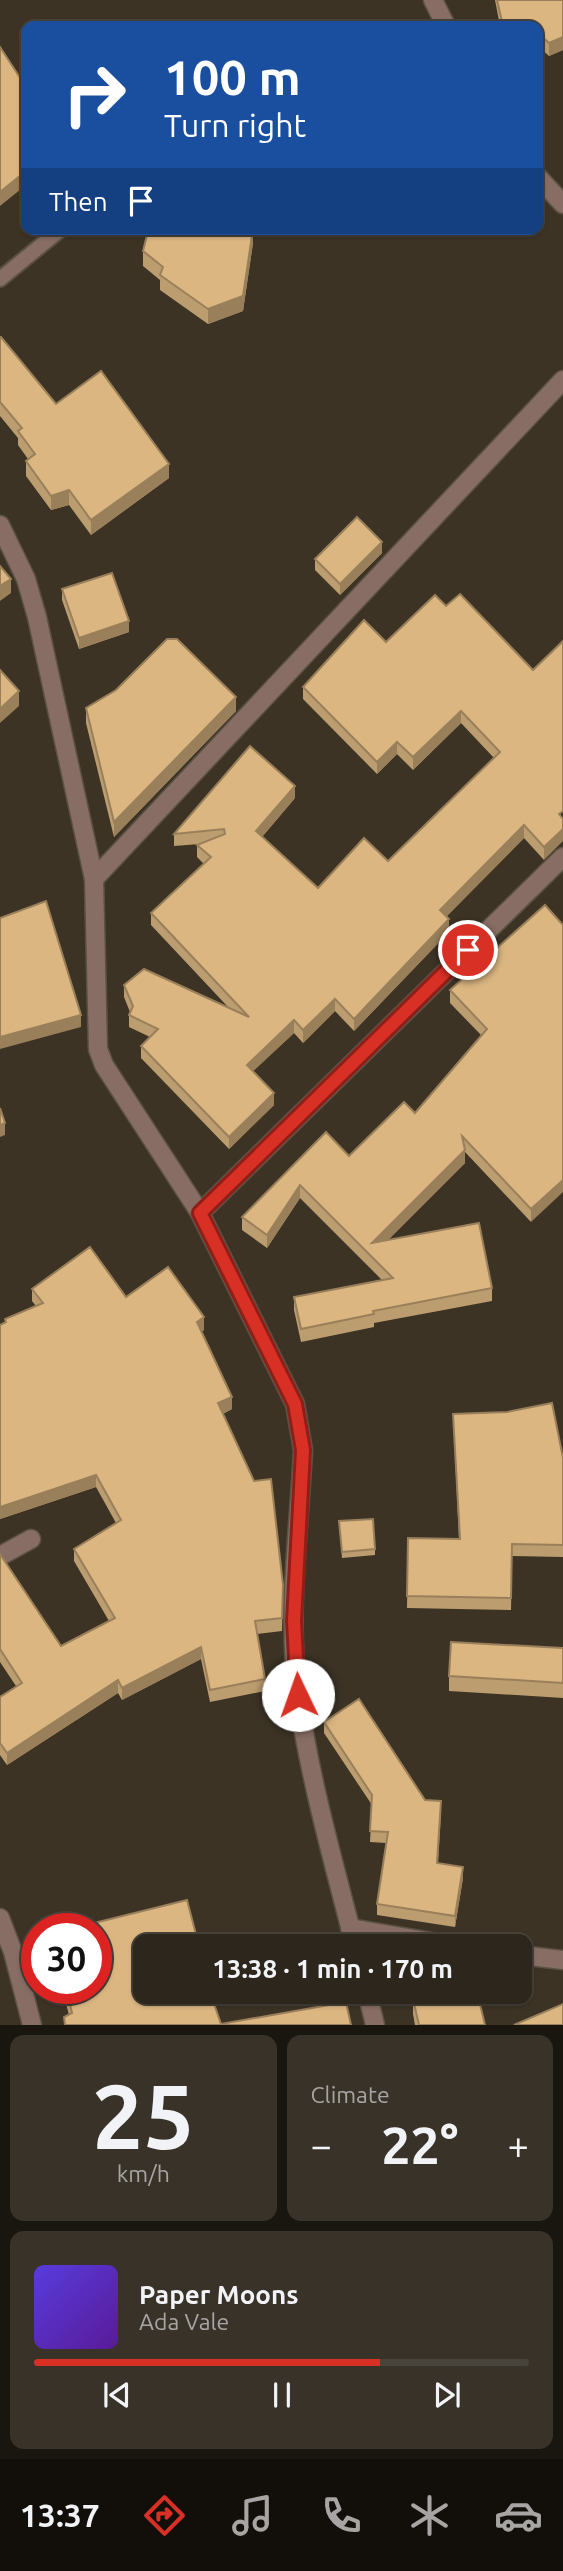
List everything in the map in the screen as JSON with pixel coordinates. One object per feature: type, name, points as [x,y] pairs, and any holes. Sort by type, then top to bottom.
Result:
[{"type":"street","points":[[433,0],[444,21]]},
{"type":"street","points":[[543,182],[563,204]]},
{"type":"street","points":[[94,879],[563,380]]},
{"type":"street","points":[[0,525],[26,579],[37,617],[94,879],[98,1049],[104,1065],[200,1213],[295,1404],[301,1423],[303,1450],[294,1621],[298,1695],[322,1815],[352,1934]]},
{"type":"street","points":[[200,1213],[563,857]]},
{"type":"street","points":[[0,1556],[31,1539]]},
{"type":"street","points":[[0,1918],[7,1952],[32,2025]]},
{"type":"street","points":[[350,1928],[385,1934]]},
{"type":"street","points":[[532,1956],[563,1960]]},
{"type":"street","points":[[370,2004],[375,2025]]},
{"type":"lane","points":[[0,279],[54,235]]},
{"type":"building","points":[[497,0],[563,0],[563,37],[549,43],[543,38],[543,21],[502,21]]},
{"type":"building","points":[[0,47],[21,79],[21,175],[0,192]]},
{"type":"building","points":[[147,235],[252,235],[243,296],[208,309],[160,275],[163,267],[143,251]]},
{"type":"building","points":[[0,337],[56,404],[101,371],[169,464],[91,520],[69,490],[51,496],[26,461],[35,454],[18,431],[22,428],[0,402]]},
{"type":"building","points":[[357,517],[382,542],[340,584],[315,559]]},
{"type":"building","points":[[0,566],[11,579],[0,586]]},
{"type":"building","points":[[112,573],[129,621],[79,638],[62,589]]},
{"type":"building","points":[[460,594],[533,670],[563,641],[563,811],[559,814],[563,819],[563,829],[544,847],[524,825],[440,910],[449,919],[354,1019],[335,999],[303,1030],[294,1020],[247,1065],[274,1093],[229,1137],[141,1046],[158,1029],[129,1015],[133,1006],[124,985],[144,969],[249,1017],[151,913],[211,857],[197,845],[225,834],[224,829],[174,834],[250,746],[295,786],[256,831],[318,888],[364,838],[388,861],[500,752],[461,711],[413,757],[397,742],[377,762],[303,687],[364,620],[386,642],[435,595],[446,606]]},
{"type":"building","points":[[167,639],[177,639],[236,697],[114,822],[86,708],[116,690]]},
{"type":"building","points":[[0,670],[19,691],[0,709]]},
{"type":"building","points":[[46,901],[81,1015],[0,1037],[0,918]]},
{"type":"building","points":[[545,905],[563,925],[563,1180],[531,1209],[462,1136],[465,1150],[372,1243],[479,1223],[492,1288],[373,1311],[374,1314],[301,1329],[294,1297],[393,1278],[300,1185],[267,1235],[242,1217],[326,1132],[349,1156],[404,1102],[415,1113],[487,1029],[450,990]]},
{"type":"building","points":[[0,1108],[5,1123],[0,1125]]},
{"type":"building","points":[[90,1247],[126,1297],[168,1267],[204,1317],[197,1322],[232,1397],[218,1403],[254,1481],[271,1479],[283,1585],[282,1618],[255,1621],[265,1679],[210,1690],[201,1647],[122,1688],[118,1680],[7,1753],[0,1743],[0,1697],[22,1683],[0,1649],[0,1554],[61,1646],[115,1618],[74,1549],[121,1520],[96,1475],[0,1507],[0,1325],[6,1322],[5,1319],[43,1303],[32,1289]]},
{"type":"building","points":[[552,1403],[563,1458],[563,1545],[512,1544],[511,1598],[407,1596],[408,1538],[460,1539],[453,1414],[507,1412]]},
{"type":"building","points":[[373,1519],[375,1549],[342,1552],[339,1521]]},
{"type":"building","points":[[451,1642],[563,1648],[563,1683],[449,1676]]},
{"type":"building","points":[[359,1699],[425,1800],[441,1801],[437,1863],[463,1867],[455,1916],[377,1904],[388,1832],[370,1831],[372,1795],[324,1722]]},
{"type":"building","points":[[187,1900],[196,1934],[133,1934],[133,2004],[214,2004],[221,2024],[346,2004],[351,2025],[65,2025],[64,2017],[72,2013],[70,2004],[112,2004],[112,1919]]},
{"type":"building","points":[[414,2004],[480,2004],[485,2025],[419,2025]]},
{"type":"building","points":[[563,2004],[563,2025],[514,2025]]},
{"type":"route","points":[[298,1695],[294,1621],[303,1450],[301,1423],[295,1404],[200,1213],[468,950]]}]
